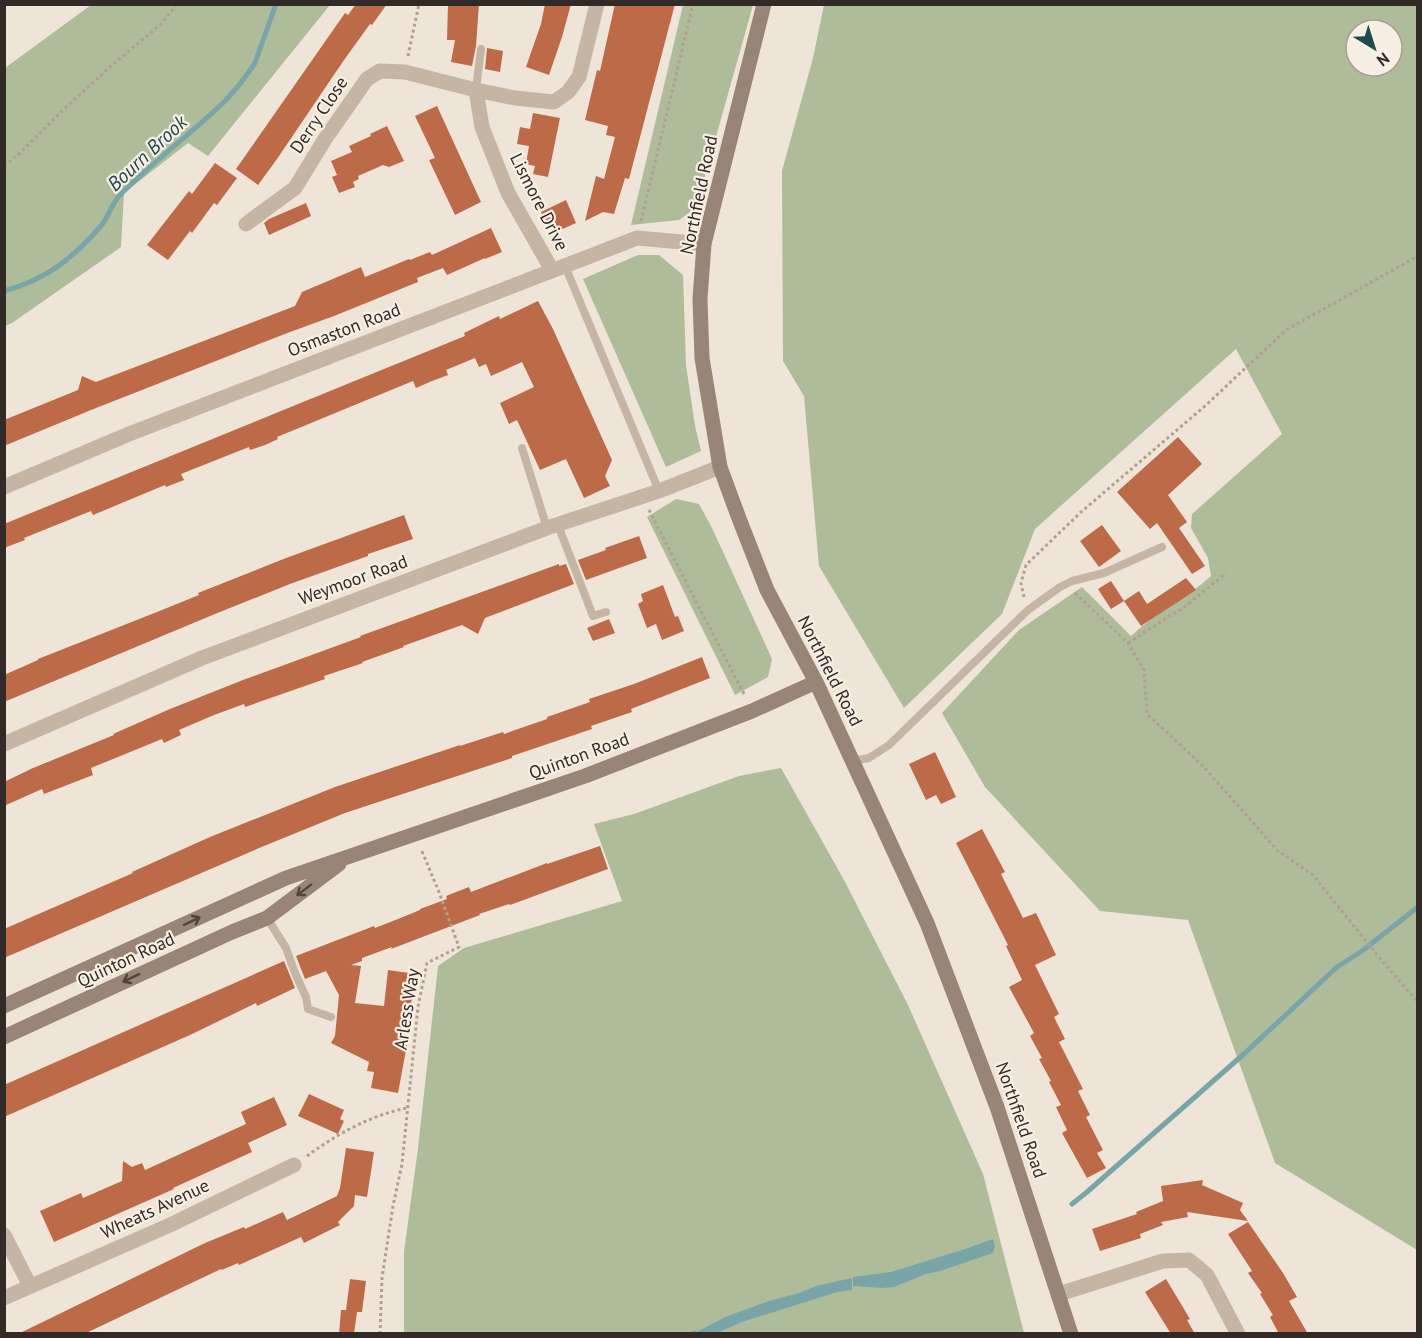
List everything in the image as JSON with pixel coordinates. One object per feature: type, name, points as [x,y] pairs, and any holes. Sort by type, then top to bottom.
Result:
[{"type":"street","points":[[476,90],[515,98],[554,102],[568,92],[579,77],[597,4]]},
{"type":"street","name":"Northfield Road","points":[[764,4],[704,244],[700,299],[702,358],[720,467],[767,590],[816,682],[927,923],[997,1107],[1071,1334]]},
{"type":"street","name":"Derry Close","points":[[246,224],[295,188],[325,139],[367,79],[380,71],[405,72],[476,90]]},
{"type":"street","name":"Lismore Drive","points":[[476,90],[482,127],[508,192],[558,268]]},
{"type":"street","name":"Osmaston Road","points":[[4,487],[129,434],[637,238],[704,244]]},
{"type":"street","name":"Weymoor Road","points":[[4,744],[202,658],[720,467]]},
{"type":"street","name":"Quinton Road","points":[[4,1006],[286,878],[585,776],[752,711],[816,682]]},
{"type":"street","name":"Quinton Road","points":[[4,1037],[267,918],[351,855]]},
{"type":"street","name":"Wheats Avenue","points":[[4,1298],[170,1225],[294,1165]]},
{"type":"street","points":[[4,1235],[30,1286]]},
{"type":"street","points":[[1059,1294],[1163,1262],[1189,1260],[1207,1275],[1238,1334]]},
{"type":"lane","points":[[476,90],[481,49]]},
{"type":"lane","points":[[558,268],[658,491]]},
{"type":"lane","points":[[522,448],[553,527],[593,616],[606,612]]},
{"type":"lane","points":[[852,761],[869,758],[890,745],[1028,610],[1060,587],[1072,581],[1104,573],[1162,547]]},
{"type":"lane","points":[[267,918],[286,948],[306,997],[308,1009],[331,1017]]},
{"type":"path","points":[[4,166],[95,80],[160,25],[177,4]]},
{"type":"path","points":[[405,72],[419,4]]},
{"type":"path","points":[[637,238],[693,4]]},
{"type":"path","points":[[1028,610],[1021,583],[1026,565],[1080,513],[1205,406],[1286,330],[1418,256]]},
{"type":"path","points":[[642,496],[752,711]]},
{"type":"path","points":[[1128,643],[1187,604],[1226,573]]},
{"type":"path","points":[[1074,592],[1128,643],[1144,670],[1147,714],[1203,766],[1278,851],[1312,875],[1418,1002]]},
{"type":"path","name":"Arless Way","points":[[407,1108],[418,1007],[427,963],[459,947],[415,833]]},
{"type":"path","points":[[294,1165],[357,1125],[388,1112],[407,1108],[402,1164],[382,1278],[380,1334]]},
{"type":"green space","points":[[91,5],[330,5],[208,156],[188,143],[124,193],[121,247],[5,326],[5,68]]},
{"type":"green space","points":[[683,5],[753,5],[696,208],[679,220],[631,225]]},
{"type":"green space","points":[[824,5],[1417,5],[1417,1250],[1275,1163],[1188,920],[1100,911],[985,787],[942,713],[1019,630],[1082,587],[1131,636],[1211,576],[1208,558],[1191,528],[1192,514],[1282,434],[1236,349],[1035,529],[1002,614],[904,708],[819,566],[804,396],[783,361],[782,171],[813,58]]},
{"type":"green space","points":[[638,255],[659,255],[683,275],[686,365],[701,451],[666,467],[583,279]]},
{"type":"green space","points":[[676,499],[699,504],[772,659],[768,677],[735,695],[647,517]]},
{"type":"green space","points":[[781,768],[844,880],[908,1005],[983,1174],[1024,1333],[404,1334],[404,1252],[438,966],[464,948],[622,901],[594,824],[634,814],[739,776]]},
{"type":"water","points":[[993,1239],[995,1246],[993,1253],[926,1274],[894,1287],[853,1286],[853,1277],[891,1272]]},
{"type":"water","points":[[852,1278],[852,1290],[837,1292],[742,1322],[717,1333],[689,1333],[695,1330],[697,1332],[725,1317],[769,1301],[816,1286]]},
{"type":"building","points":[[356,4],[387,4],[344,60],[258,185],[236,169],[345,13],[348,15]]},
{"type":"building","points":[[448,4],[479,4],[472,66],[451,62],[455,40],[447,40]]},
{"type":"building","points":[[545,4],[571,4],[549,75],[526,67],[541,24]]},
{"type":"building","points":[[615,4],[675,4],[629,179],[625,178],[614,214],[603,212],[585,221],[596,176],[604,179],[615,137],[606,135],[608,126],[585,120],[597,70],[600,71]]},
{"type":"building","points":[[487,48],[503,51],[500,72],[485,69]]},
{"type":"building","points":[[437,106],[481,202],[455,215],[429,160],[435,158],[415,116]]},
{"type":"building","points":[[533,113],[560,118],[548,177],[533,174],[535,166],[526,164],[529,146],[517,144],[520,127],[530,129]]},
{"type":"building","points":[[387,126],[404,161],[389,167],[383,165],[358,176],[359,179],[353,182],[355,187],[339,193],[332,177],[337,175],[331,161],[352,152],[349,146]]},
{"type":"building","points":[[215,163],[237,178],[217,205],[214,203],[168,260],[147,245],[189,191],[192,194]]},
{"type":"building","points":[[566,200],[576,223],[558,231],[556,226],[548,229],[541,212]]},
{"type":"building","points":[[306,203],[311,216],[269,235],[264,223]]},
{"type":"building","points":[[491,228],[502,252],[447,275],[443,268],[417,278],[418,282],[4,446],[4,420],[78,390],[82,376],[96,382],[295,306],[302,292],[361,267],[365,277],[430,252],[432,255]]},
{"type":"building","points":[[538,301],[612,460],[605,476],[610,486],[584,498],[566,459],[540,470],[517,420],[509,424],[500,403],[534,387],[522,362],[491,376],[486,364],[479,367],[475,358],[446,370],[448,375],[416,388],[413,381],[277,437],[278,439],[265,445],[250,450],[249,447],[181,474],[184,480],[166,487],[165,485],[93,515],[91,511],[4,548],[4,524],[465,336],[464,333],[499,316],[500,319]]},
{"type":"building","points":[[1178,437],[1202,464],[1168,495],[1187,522],[1179,528],[1205,566],[1192,574],[1157,523],[1150,529],[1117,492]]},
{"type":"building","points":[[404,515],[413,539],[290,584],[4,702],[4,675],[38,659],[286,558]]},
{"type":"building","points":[[1102,525],[1121,551],[1099,567],[1080,541]]},
{"type":"building","points":[[639,536],[647,558],[586,580],[578,560]]},
{"type":"building","points":[[559,564],[559,566],[566,564],[574,584],[485,618],[478,634],[462,625],[403,646],[324,676],[325,679],[245,707],[244,704],[214,715],[179,730],[181,735],[164,743],[162,739],[91,768],[93,775],[44,794],[42,789],[4,806],[4,782],[33,768],[243,680]]},
{"type":"building","points":[[1186,578],[1196,590],[1141,626],[1124,601],[1139,591],[1147,604]]},
{"type":"building","points":[[1111,581],[1124,601],[1111,609],[1098,589]]},
{"type":"building","points":[[663,585],[675,617],[678,616],[684,631],[662,640],[656,624],[647,628],[638,604],[643,601],[641,594]]},
{"type":"building","points":[[609,619],[615,633],[593,641],[587,628]]},
{"type":"building","points":[[702,657],[710,678],[631,709],[632,712],[591,726],[592,729],[512,756],[512,758],[345,813],[4,958],[4,929],[210,837],[335,787],[460,745],[503,732],[504,734],[547,719],[547,717],[590,702],[589,699]]},
{"type":"building","points":[[935,752],[956,797],[941,804],[936,795],[926,800],[909,764]]},
{"type":"building","points":[[982,829],[1005,872],[1001,874],[1023,918],[1036,913],[1056,955],[1035,965],[1059,1014],[1054,1017],[1065,1039],[1059,1042],[1083,1089],[1078,1091],[1090,1115],[1086,1117],[1103,1150],[1097,1153],[1106,1168],[1087,1178],[1062,1133],[1067,1130],[1056,1107],[1061,1105],[1039,1059],[1042,1058],[1030,1036],[1034,1033],[1009,987],[1022,980],[1006,946],[1008,945],[956,843]]},
{"type":"building","points":[[600,846],[608,869],[479,914],[362,958],[362,961],[351,965],[361,966],[355,1003],[384,1006],[388,970],[416,974],[411,1004],[408,1003],[403,1044],[407,1045],[398,1093],[371,1088],[374,1072],[367,1071],[369,1062],[331,1043],[335,1036],[339,995],[326,971],[305,979],[296,956],[398,919],[447,899],[446,896],[469,887],[471,892]]},
{"type":"building","points":[[284,961],[295,988],[257,1006],[256,1003],[190,1035],[4,1117],[4,1085]]},
{"type":"building","points":[[309,1094],[344,1110],[340,1119],[344,1121],[338,1134],[298,1116]]},
{"type":"building","points":[[274,1097],[287,1125],[248,1143],[252,1152],[54,1242],[40,1211],[81,1193],[83,1198],[122,1181],[123,1161],[132,1167],[142,1163],[145,1170],[246,1124],[241,1112]]},
{"type":"building","points":[[346,1148],[374,1152],[367,1197],[355,1195],[354,1206],[338,1222],[340,1225],[304,1243],[301,1237],[239,1265],[238,1263],[221,1269],[84,1334],[18,1334],[205,1243],[283,1212],[287,1220],[337,1196]]},
{"type":"building","points":[[1203,1180],[1202,1185],[1243,1203],[1240,1210],[1248,1221],[1187,1212],[1188,1217],[1161,1222],[1163,1225],[1140,1234],[1141,1238],[1100,1251],[1092,1229],[1137,1214],[1136,1212],[1163,1201],[1161,1186]]},
{"type":"building","points":[[1248,1222],[1297,1297],[1289,1301],[1308,1334],[1279,1334],[1270,1317],[1273,1315],[1260,1294],[1262,1293],[1248,1273],[1252,1271],[1228,1234]]},
{"type":"building","points":[[350,1279],[366,1281],[362,1312],[357,1312],[354,1334],[339,1334],[341,1310],[346,1310]]},
{"type":"building","points":[[1166,1279],[1190,1319],[1187,1320],[1195,1334],[1171,1334],[1145,1292]]},
{"type":"waterway","name":"Bourn Brook","points":[[4,291],[33,281],[69,258],[101,226],[120,195],[226,100],[255,63],[276,4]]},
{"type":"waterway","points":[[1072,1204],[1245,1053],[1337,967],[1362,951],[1418,907]]}]
